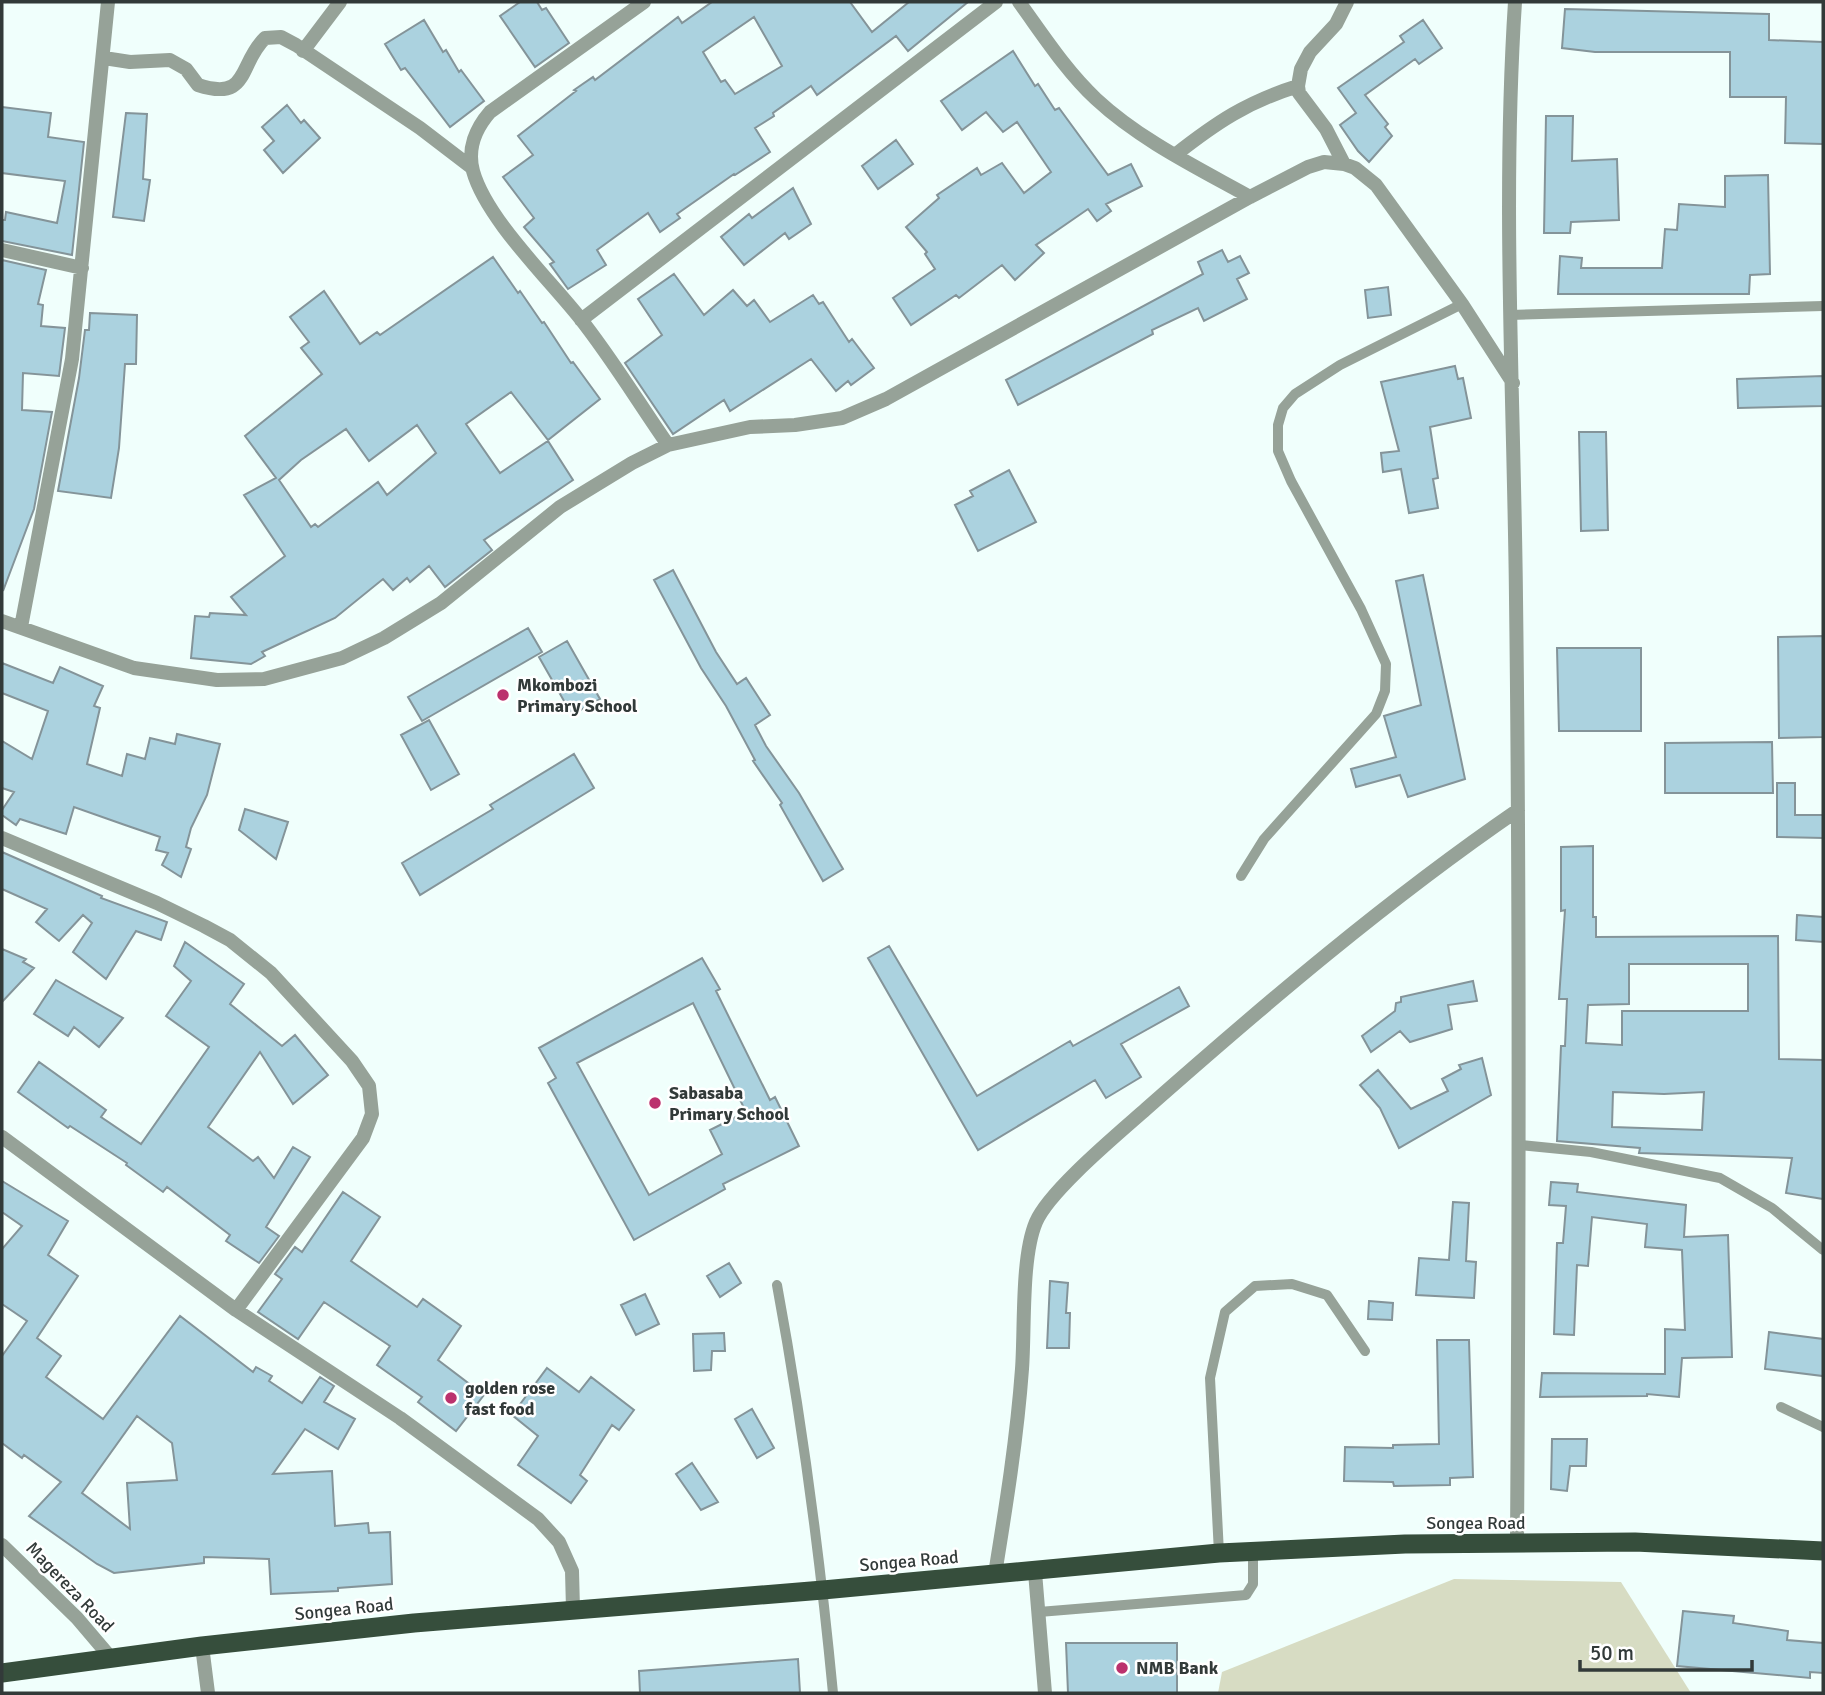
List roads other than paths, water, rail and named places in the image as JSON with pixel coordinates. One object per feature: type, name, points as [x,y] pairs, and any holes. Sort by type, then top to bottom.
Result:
[{"type":"highway","name":"Songea Road","points":[[2,1674],[202,1646],[414,1623],[1035,1572],[1219,1553],[1405,1544],[1635,1542],[1823,1551]]},
{"type":"street","points":[[21,627],[72,359],[108,2]]},
{"type":"street","points":[[303,51],[340,2]]},
{"type":"street","points":[[644,2],[490,112],[479,124],[472,144],[471,167],[479,190],[494,215],[581,320],[667,444]]},
{"type":"street","points":[[581,320],[996,2]]},
{"type":"street","points":[[1020,2],[1065,65],[1095,99],[1123,122],[1175,155],[1250,197]]},
{"type":"street","points":[[1344,164],[1326,129],[1304,100],[1298,86],[1301,69],[1310,52],[1336,24],[1347,2]]},
{"type":"street","points":[[1516,2],[1510,175],[1510,315],[1513,383],[1520,1145],[1517,1544]]},
{"type":"street","points":[[104,58],[130,62],[170,60],[186,69],[198,85],[221,91],[235,86],[265,38],[281,37],[420,128],[471,167]]},
{"type":"street","points":[[1175,155],[1220,120],[1264,96],[1298,86]]},
{"type":"street","points":[[2,621],[134,668],[218,680],[264,679],[342,658],[384,638],[441,603],[560,507],[667,444],[750,427],[795,425],[842,418],[886,399],[1250,197],[1308,167],[1324,162],[1354,168],[1376,185],[1462,304],[1513,383]]},
{"type":"street","points":[[2,250],[82,268]]},
{"type":"street","points":[[995,1574],[1016,1428],[1028,1258],[1036,1222],[1056,1193],[1215,1048],[1452,855],[1518,810]]},
{"type":"street","points":[[2,838],[157,903],[230,940],[271,973],[352,1061],[369,1086],[372,1114],[363,1138],[236,1310]]},
{"type":"street","points":[[2,1138],[236,1310],[400,1418],[538,1519],[559,1542],[572,1571],[573,1609]]},
{"type":"street","name":"Magereza Road","points":[[2,1545],[77,1618],[111,1658]]},
{"type":"street","points":[[1035,1572],[1045,1693]]},
{"type":"street","points":[[202,1646],[208,1693]]},
{"type":"lane","points":[[1241,876],[1264,839],[1376,714],[1385,691],[1386,664],[1361,609],[1291,481],[1278,451],[1278,425],[1283,408],[1296,394],[1340,365],[1462,304]]},
{"type":"lane","points":[[1510,315],[1823,306]]},
{"type":"lane","points":[[1520,1145],[1591,1152],[1720,1178],[1772,1208],[1823,1251]]},
{"type":"lane","points":[[1219,1553],[1210,1378],[1225,1312],[1255,1286],[1292,1284],[1327,1295],[1364,1351]]},
{"type":"lane","points":[[777,1285],[798,1405],[823,1590],[833,1693]]},
{"type":"lane","points":[[1781,1407],[1823,1427]]},
{"type":"lane","points":[[1039,1612],[1247,1595],[1253,1584],[1253,1551]]},
{"type":"place","name":"Mkombozi Primary School","points":[[503,695]]},
{"type":"place","name":"Sabasaba Primary School","points":[[655,1103]]},
{"type":"place","name":"golden rose fast food","points":[[451,1398]]},
{"type":"place","name":"NMB Bank","points":[[1122,1668]]}]
